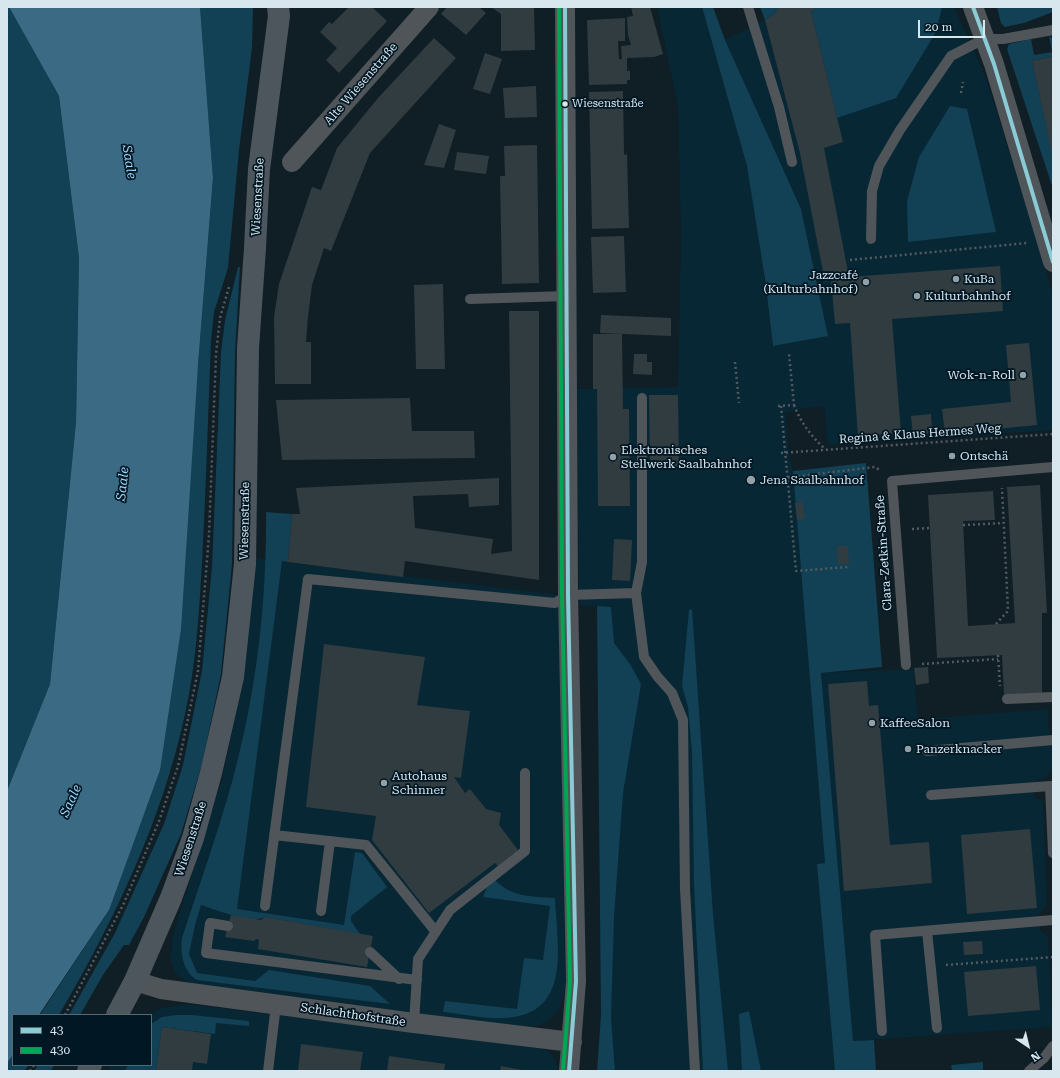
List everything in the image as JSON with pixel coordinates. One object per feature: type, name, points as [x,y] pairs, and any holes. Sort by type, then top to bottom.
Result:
[{"type":"main road","name":"Wiesenstraße","points":[[118,1014],[135,981],[171,898],[193,838],[211,773],[232,677],[245,564],[248,348],[256,248],[259,169],[279,16],[278,7]]},
{"type":"street","name":"Alte Wiesenstraße","points":[[292,162],[429,7]]},
{"type":"street","points":[[565,7],[568,595],[576,981],[569,1071]]},
{"type":"street","points":[[973,7],[1053,262]]},
{"type":"street","name":"Schlachthofstraße","points":[[135,981],[161,989],[414,1023],[572,1042]]},
{"type":"lane","points":[[748,7],[779,107],[792,162]]},
{"type":"lane","points":[[872,239],[872,191],[879,166],[900,130],[952,56],[984,39],[1004,39],[1053,30]]},
{"type":"lane","points":[[470,299],[567,296]]},
{"type":"lane","points":[[642,398],[642,562],[636,593],[644,657],[657,676],[672,693],[683,720],[685,889],[695,1071]]},
{"type":"lane","name":"Clara-Zetkin-Straße","points":[[906,665],[892,481],[1053,468]]},
{"type":"lane","points":[[265,906],[308,579],[555,603],[568,595],[636,593]]},
{"type":"lane","points":[[1007,699],[1053,696]]},
{"type":"lane","points":[[927,751],[1053,740]]},
{"type":"lane","points":[[414,1023],[418,959],[450,910],[526,851],[525,772]]},
{"type":"lane","points":[[931,795],[1051,786],[1053,853]]},
{"type":"lane","points":[[274,835],[366,845],[436,932]]},
{"type":"lane","points":[[321,911],[330,841]]},
{"type":"lane","points":[[882,1031],[875,935],[1053,920]]},
{"type":"lane","points":[[228,926],[210,923],[206,953],[399,979],[417,980]]},
{"type":"lane","points":[[927,931],[937,1028]]},
{"type":"lane","points":[[370,952],[399,979]]},
{"type":"lane","points":[[268,1071],[276,1005]]},
{"type":"lane","points":[[1029,1071],[1044,1058],[1053,1046]]},
{"type":"path","points":[[961,93],[963,82]]},
{"type":"path","points":[[850,260],[1047,240]]},
{"type":"path","points":[[66,1014],[124,903],[159,821],[178,766],[198,671],[209,535],[216,354],[220,318],[230,282]]},
{"type":"path","points":[[789,354],[794,405],[800,420],[813,438],[825,449]]},
{"type":"path","points":[[735,362],[739,403]]},
{"type":"path","points":[[794,405],[779,406],[788,478],[796,571],[848,567]]},
{"type":"path","name":"Regina & Klaus Hermes Weg","points":[[785,452],[1053,434]]},
{"type":"path","points":[[783,478],[875,467],[892,481]]},
{"type":"path","points":[[996,624],[1008,611],[1001,471]]},
{"type":"path","points":[[963,525],[1003,523]]},
{"type":"path","points":[[998,655],[1000,700],[1007,699]]},
{"type":"path","points":[[906,665],[998,659]]},
{"type":"path","points":[[930,966],[1053,957]]},
{"type":"shaded area","points":[[7,7],[9,7],[59,96],[79,258],[76,422],[50,684],[7,791]]},
{"type":"shaded area","points":[[200,7],[253,7],[252,48],[239,150],[228,268],[214,312],[211,341],[202,563],[198,620],[189,696],[175,754],[163,793],[150,831],[117,907],[60,1014],[41,1014],[109,910],[198,365],[213,179]]},
{"type":"shaded area","points":[[657,7],[702,7],[747,166],[758,229],[773,346],[828,336],[801,209],[725,40],[765,20],[760,7],[954,7],[984,73],[1044,261],[1053,299],[1053,430],[828,445],[824,406],[800,409],[785,413],[789,452],[794,477],[825,863],[817,864],[835,1071],[597,1071],[601,1015],[597,606],[579,605],[577,389],[678,387],[681,235],[678,107]]},
{"type":"shaded area","points":[[702,7],[713,7],[725,40],[801,209],[828,336],[773,346],[765,279],[747,166]]},
{"type":"shaded area","points":[[760,7],[776,7],[778,11],[765,20]]},
{"type":"shaded area","points":[[818,7],[942,7],[936,32],[896,98],[837,118],[811,11]]},
{"type":"shaded area","points":[[997,7],[1053,7],[1053,12],[1024,23],[1005,27],[1001,23]]},
{"type":"shaded area","points":[[1049,36],[1053,39],[1053,56],[1032,61],[1053,154],[1053,189],[1007,49],[1009,44],[1031,39],[1034,55],[1052,52]]},
{"type":"shaded area","points":[[950,106],[967,109],[996,232],[908,242],[907,201],[919,157]]},
{"type":"shaded area","points":[[238,267],[240,267],[235,354],[232,564],[221,674],[202,764],[181,834],[144,917],[129,945],[124,945],[103,975],[81,1014],[70,1014],[115,933],[164,824],[183,765],[202,671],[212,567],[221,352],[225,320]]},
{"type":"shaded area","points":[[866,463],[882,667],[821,673],[853,1041],[874,1040],[876,1071],[835,1071],[817,864],[825,863],[793,471]]},
{"type":"shaded area","points":[[266,512],[292,514],[288,562],[282,561],[237,909],[344,925],[355,852],[362,853],[387,887],[351,916],[351,921],[360,934],[265,917],[259,919],[243,918],[201,905],[189,954],[197,973],[255,981],[269,970],[370,986],[390,1004],[197,980],[188,972],[182,956],[182,938],[232,782],[248,716],[254,682],[262,614],[266,546]]},
{"type":"shaded area","points":[[255,558],[560,595],[565,985],[559,1010],[553,1017],[536,1026],[508,1026],[194,985],[185,981],[175,973],[170,958],[173,935],[222,779],[243,681]]},
{"type":"shaded area","points":[[597,606],[611,607],[614,643],[630,664],[641,684],[623,793],[614,917],[611,1018],[615,1071],[597,1071],[601,1015]]},
{"type":"shaded area","points":[[692,609],[713,914],[728,1071],[703,1071],[694,884],[692,752],[688,707],[682,686],[689,610]]},
{"type":"shaded area","points":[[913,669],[918,719],[1049,709],[1048,725],[1053,749],[1053,767],[1045,778],[1033,782],[1034,797],[1043,801],[1047,905],[1039,914],[1039,929],[1048,936],[1052,1027],[853,1041],[821,673]]},
{"type":"shaded area","points":[[495,880],[502,886],[516,893],[555,898],[558,956],[556,975],[551,991],[541,1005],[526,1014],[496,1018],[443,1012],[445,1001],[517,1009],[524,958],[543,960],[550,906],[483,897],[487,887]]},
{"type":"shaded area","points":[[196,1005],[525,1046],[543,1049],[550,1053],[555,1059],[558,1071],[107,1071],[110,1066],[152,1066],[152,1014],[148,1014],[166,1007]]},
{"type":"shaded area","points":[[749,1011],[761,1071],[742,1071],[739,1014]]},
{"type":"shaded area","points":[[192,1015],[249,1021],[249,1026],[216,1023],[215,1034],[162,1027],[156,1071],[125,1071],[128,1066],[152,1066],[152,1023],[162,1017]]},
{"type":"shaded area","points":[[12,1056],[12,1066],[28,1066],[24,1071],[7,1071],[7,1063]]},
{"type":"shaded area","points":[[983,1062],[983,1071],[952,1071],[951,1065]]},
{"type":"shaded area","points":[[37,1066],[54,1066],[51,1071],[34,1071]]},
{"type":"water","name":"Saale","points":[[9,7],[200,7],[213,178],[198,365],[181,629],[160,770],[109,910],[40,1014],[12,1014],[12,1056],[7,1063],[7,791],[50,684],[76,422],[79,258],[59,96]]},
{"type":"building","points":[[349,7],[372,7],[387,21],[339,73],[326,60],[337,48],[320,32],[329,22],[332,24]]},
{"type":"building","points":[[447,7],[479,7],[486,13],[466,35],[441,14]]},
{"type":"building","points":[[491,7],[534,7],[535,50],[501,51],[501,14]]},
{"type":"building","points":[[631,7],[650,7],[663,54],[654,57],[627,58],[627,71],[630,71],[630,80],[627,80],[627,84],[589,85],[587,20],[625,18],[625,41],[618,41],[619,59],[622,59],[621,46],[631,45],[628,35],[627,17],[633,16]]},
{"type":"building","points":[[776,7],[818,7],[811,11],[843,142],[824,148],[849,277],[1000,266],[1003,311],[892,319],[901,433],[858,436],[850,323],[835,324],[831,280],[825,282],[800,153],[765,20],[778,11]]},
{"type":"building","points":[[434,38],[456,58],[370,153],[331,251],[324,248],[312,285],[308,317],[306,342],[311,342],[311,384],[275,384],[274,317],[279,284],[312,187],[321,190],[337,148],[378,98]]},
{"type":"building","points":[[485,53],[502,59],[490,94],[473,89]]},
{"type":"building","points":[[1053,56],[1053,151],[1052,152],[1032,61]]},
{"type":"building","points":[[536,86],[537,117],[505,118],[503,88]]},
{"type":"building","points":[[623,91],[624,155],[627,154],[629,228],[592,229],[589,92]]},
{"type":"building","points":[[439,124],[456,130],[444,168],[424,165]]},
{"type":"building","points":[[537,145],[539,283],[502,284],[500,176],[505,176],[504,146]]},
{"type":"building","points":[[457,152],[489,156],[486,174],[454,170]]},
{"type":"building","points":[[624,236],[626,292],[593,293],[591,237]]},
{"type":"building","points":[[443,284],[445,369],[416,369],[414,285]]},
{"type":"building","points":[[509,311],[539,311],[539,580],[405,561],[403,577],[288,562],[292,514],[300,514],[296,488],[499,478],[499,505],[469,507],[468,494],[413,496],[415,528],[493,539],[491,554],[512,551]]},
{"type":"building","points":[[601,315],[671,318],[671,336],[600,333]]},
{"type":"building","name":"Elektronisches Stellwerk Saalbahnhof","points":[[593,334],[622,334],[623,409],[629,409],[630,506],[598,506],[597,389],[593,389]]},
{"type":"building","points":[[1029,343],[1037,425],[945,434],[942,409],[1011,402],[1006,345]]},
{"type":"building","points":[[634,354],[647,354],[647,362],[652,362],[652,375],[633,374]]},
{"type":"building","points":[[649,395],[678,395],[679,467],[650,467]]},
{"type":"building","points":[[410,398],[412,431],[474,431],[475,458],[282,460],[276,400]]},
{"type":"building","points":[[931,414],[932,433],[913,435],[911,416]]},
{"type":"building","points":[[1040,485],[1047,613],[1042,613],[1042,693],[1004,695],[1002,655],[937,658],[928,495],[993,491],[995,520],[963,521],[968,626],[1015,623],[1007,487]]},
{"type":"building","points":[[803,502],[805,519],[797,520],[795,503]]},
{"type":"building","points":[[614,539],[632,540],[630,581],[612,580]]},
{"type":"building","points":[[837,546],[848,546],[849,564],[838,564]]},
{"type":"building","name":"Autohaus Schinner","points":[[324,644],[425,657],[417,705],[470,711],[461,778],[454,777],[465,793],[470,789],[486,809],[501,813],[499,825],[518,850],[498,866],[495,863],[429,913],[372,840],[376,816],[306,807]]},
{"type":"building","points":[[928,667],[929,683],[916,685],[914,668]]},
{"type":"building","points":[[867,681],[869,706],[878,705],[890,845],[929,842],[932,883],[844,891],[828,684]]},
{"type":"building","points":[[1030,829],[1037,908],[967,914],[961,835]]},
{"type":"building","points":[[231,915],[261,920],[265,917],[373,936],[367,967],[258,949],[259,940],[256,939],[254,941],[225,937]]},
{"type":"building","points":[[982,941],[983,954],[964,955],[963,942]]},
{"type":"building","points":[[1036,966],[1040,1010],[968,1016],[964,972]]},
{"type":"building","points":[[162,1027],[211,1034],[207,1064],[193,1062],[192,1071],[156,1071]]},
{"type":"building","points":[[301,1044],[363,1052],[360,1071],[298,1071]]},
{"type":"building","points":[[389,1056],[445,1064],[444,1071],[387,1071]]},
{"type":"building","points":[[501,1066],[522,1070],[522,1071],[500,1071]]},
{"type":"transit line","name":"430","points":[[559,7],[562,595],[570,981],[563,1071]]},
{"type":"transit line","name":"43","points":[[565,7],[568,595],[576,981],[569,1071]]},
{"type":"transit line","name":"43","points":[[973,7],[994,64],[1053,262]]},
{"type":"place","name":"Wiesenstraße","points":[[565,104]]},
{"type":"place","name":"KuBa","points":[[956,279]]},
{"type":"place","name":"Jazzcafé (Kulturbahnhof)","points":[[866,282]]},
{"type":"place","name":"Kulturbahnhof","points":[[917,296]]},
{"type":"place","name":"Wok-n-Roll","points":[[1023,375]]},
{"type":"place","name":"Ontschä","points":[[952,456]]},
{"type":"place","name":"Elektronisches Stellwerk Saalbahnhof","points":[[613,457]]},
{"type":"place","name":"Jena Saalbahnhof","points":[[751,480]]},
{"type":"place","name":"KaffeeSalon","points":[[872,723]]},
{"type":"place","name":"Panzerknacker","points":[[908,749]]},
{"type":"place","name":"Autohaus Schinner","points":[[384,783]]}]
